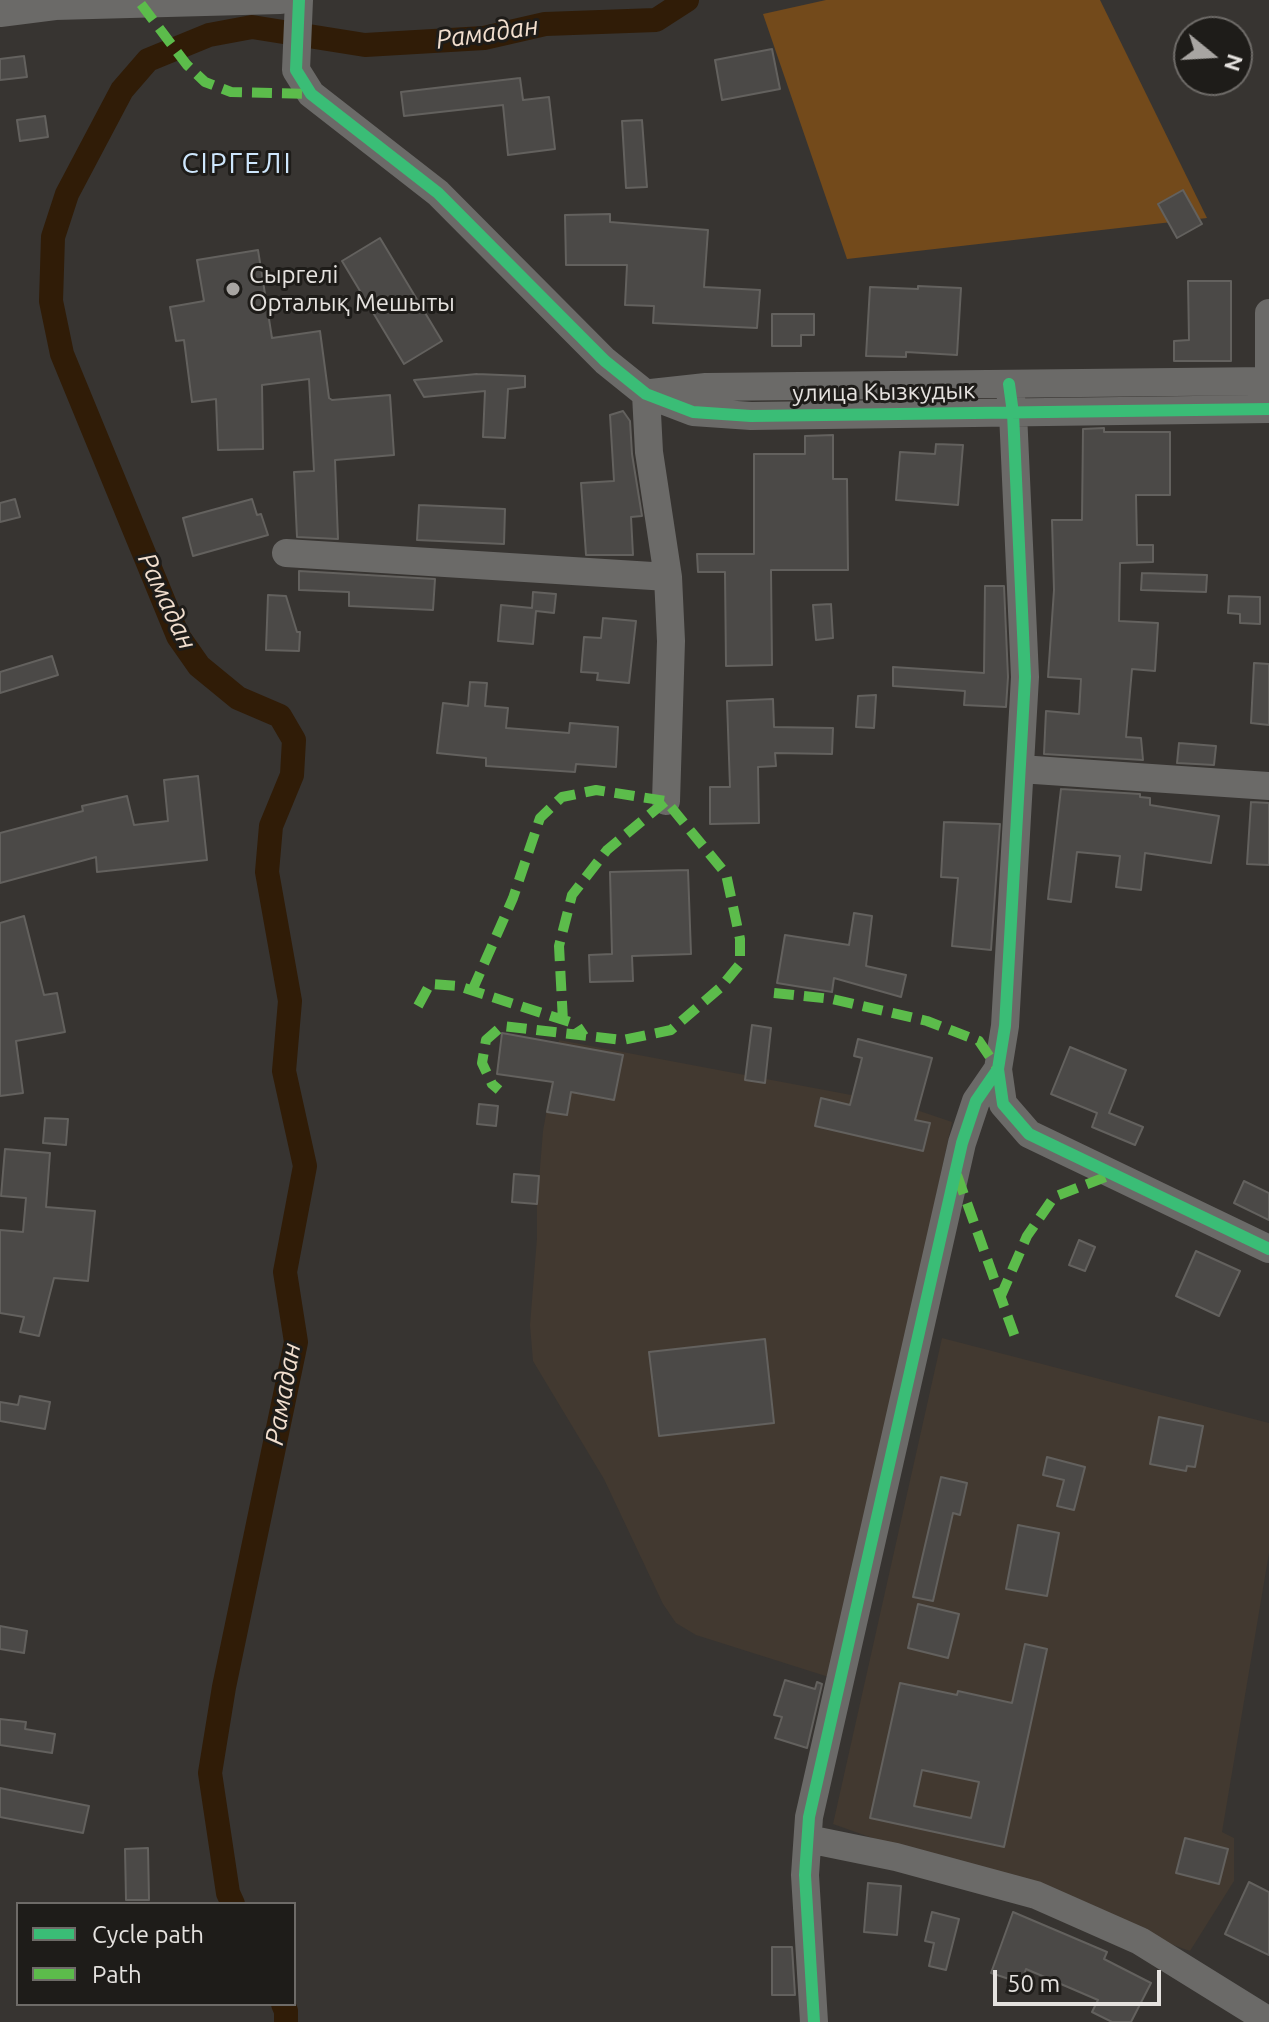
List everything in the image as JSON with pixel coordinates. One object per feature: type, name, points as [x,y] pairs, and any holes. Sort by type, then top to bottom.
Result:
[{"type":"street","points":[[0,13],[55,6],[280,0]]},
{"type":"street","name":"улица Кызкудык","points":[[299,0],[296,70],[311,94],[438,193],[605,361],[646,394],[693,412],[751,416],[1269,409]]},
{"type":"street","points":[[666,801],[671,641],[668,577],[649,452],[646,394],[706,387],[1269,381],[1269,313]]},
{"type":"street","points":[[1009,384],[1013,413],[1025,677],[1005,1026],[998,1069],[1003,1104],[1029,1134],[1269,1249]]},
{"type":"street","points":[[286,553],[668,577]]},
{"type":"street","points":[[1020,769],[1269,786]]},
{"type":"street","points":[[814,2022],[805,1875],[809,1817],[962,1143],[976,1101],[998,1069]]},
{"type":"street","points":[[808,1839],[896,1857],[1036,1895],[1140,1941],[1269,2021]]},
{"type":"shaded area","points":[[826,0],[1100,0],[1207,218],[847,259],[763,14]]},
{"type":"shaded area","points":[[559,1040],[899,1104],[952,1122],[832,1678],[696,1635],[676,1623],[663,1604],[604,1479],[533,1361],[530,1325],[537,1204],[543,1131]]},
{"type":"shaded area","points":[[942,1338],[1269,1423],[1269,1553],[1222,1832],[1234,1838],[1234,1881],[1190,1951],[833,1824]]},
{"type":"building","points":[[772,49],[780,89],[722,100],[715,60]]},
{"type":"building","points":[[24,56],[27,77],[0,80],[0,59]]},
{"type":"building","points":[[520,78],[523,100],[549,97],[555,149],[508,155],[503,105],[404,116],[401,92]]},
{"type":"building","points":[[45,116],[48,137],[20,141],[17,120]]},
{"type":"building","points":[[642,120],[647,187],[626,188],[622,121]]},
{"type":"building","points":[[1183,190],[1202,224],[1177,238],[1158,204]]},
{"type":"building","points":[[610,214],[610,222],[708,230],[704,287],[760,290],[757,328],[653,323],[654,306],[625,305],[627,265],[566,265],[565,215]]},
{"type":"building","points":[[380,238],[442,341],[404,364],[342,261]]},
{"type":"building","points":[[258,250],[272,338],[320,331],[329,398],[332,400],[390,395],[394,455],[335,460],[338,539],[297,537],[294,472],[314,471],[309,379],[262,385],[263,449],[218,450],[216,399],[192,402],[184,340],[176,341],[170,307],[204,301],[197,260]]},
{"type":"building","points":[[1188,281],[1231,281],[1231,361],[1174,361],[1174,341],[1189,340]]},
{"type":"building","points":[[918,286],[961,288],[957,355],[906,352],[906,357],[866,356],[870,287],[918,289]]},
{"type":"building","points":[[772,314],[814,314],[814,335],[801,335],[801,346],[772,346]]},
{"type":"building","points":[[477,374],[525,376],[525,387],[508,389],[505,438],[483,437],[485,391],[424,397],[414,380]]},
{"type":"building","points":[[623,411],[630,421],[642,516],[631,517],[633,555],[586,555],[581,483],[614,481],[610,415]]},
{"type":"building","points":[[1104,428],[1104,432],[1170,432],[1170,495],[1136,495],[1137,545],[1153,545],[1153,562],[1120,563],[1119,621],[1158,623],[1155,671],[1132,669],[1126,737],[1141,738],[1143,760],[1044,754],[1046,711],[1079,714],[1081,679],[1048,677],[1054,590],[1052,520],[1082,520],[1083,429]]},
{"type":"building","points":[[833,435],[833,479],[847,479],[848,570],[771,570],[772,665],[726,666],[725,572],[698,572],[697,554],[754,554],[754,454],[805,454],[805,436]]},
{"type":"building","points":[[936,444],[963,445],[958,505],[896,500],[900,452],[935,454]]},
{"type":"building","points":[[15,499],[20,517],[0,522],[0,503]]},
{"type":"building","points":[[252,499],[268,535],[193,556],[183,518]]},
{"type":"building","points":[[419,505],[505,509],[504,544],[417,540]]},
{"type":"building","points":[[299,571],[435,579],[433,610],[349,606],[349,592],[299,590]]},
{"type":"building","points":[[1142,573],[1207,575],[1206,592],[1141,590]]},
{"type":"building","points":[[985,586],[1004,586],[1008,677],[1006,707],[964,705],[965,691],[893,686],[893,667],[984,673]]},
{"type":"building","points":[[533,592],[556,594],[554,613],[536,611],[533,644],[498,641],[501,605],[532,608]]},
{"type":"building","points":[[268,595],[286,596],[297,632],[300,632],[299,651],[266,650]]},
{"type":"building","points":[[1229,596],[1260,597],[1260,624],[1240,623],[1240,614],[1228,613]]},
{"type":"building","points":[[831,604],[833,638],[816,640],[813,605]]},
{"type":"building","points":[[603,618],[636,621],[629,683],[597,680],[598,673],[581,672],[584,637],[601,638]]},
{"type":"building","points":[[52,656],[58,675],[0,693],[0,672]]},
{"type":"building","points":[[1254,663],[1269,664],[1269,725],[1251,723]]},
{"type":"building","points":[[470,682],[487,683],[485,706],[508,708],[506,728],[569,733],[570,723],[618,727],[616,767],[576,764],[575,772],[486,766],[486,758],[437,753],[443,703],[468,706]]},
{"type":"building","points":[[876,695],[874,728],[856,727],[858,696]]},
{"type":"building","points":[[773,699],[774,727],[833,728],[832,754],[775,753],[776,766],[758,767],[759,823],[710,824],[710,787],[730,787],[727,701]]},
{"type":"building","points":[[1179,743],[1216,746],[1214,765],[1177,763]]},
{"type":"building","points":[[198,776],[207,860],[97,872],[96,857],[0,883],[0,833],[83,811],[82,806],[127,796],[134,825],[168,821],[164,780]]},
{"type":"building","points":[[1061,789],[1140,794],[1140,797],[1150,798],[1150,805],[1219,816],[1211,863],[1145,853],[1141,890],[1116,887],[1120,856],[1077,852],[1071,902],[1048,899]]},
{"type":"building","points":[[1251,802],[1269,803],[1269,865],[1247,864]]},
{"type":"building","points":[[944,822],[1000,824],[991,950],[952,946],[958,878],[941,877]]},
{"type":"building","points":[[688,870],[691,954],[632,956],[633,981],[590,982],[589,955],[612,954],[610,872]]},
{"type":"building","points":[[854,913],[872,916],[866,966],[906,975],[901,997],[834,978],[832,992],[777,983],[785,935],[849,945]]},
{"type":"building","points":[[24,916],[44,995],[57,993],[65,1032],[16,1041],[23,1093],[0,1096],[0,923]]},
{"type":"building","points":[[752,1025],[771,1028],[765,1083],[745,1080]]},
{"type":"building","points":[[502,1033],[623,1055],[614,1100],[571,1092],[567,1115],[547,1112],[553,1082],[497,1074]]},
{"type":"building","points":[[858,1039],[932,1058],[915,1120],[930,1123],[923,1151],[815,1126],[821,1098],[850,1105],[862,1058],[854,1056]]},
{"type":"building","points":[[1070,1047],[1126,1070],[1109,1113],[1143,1127],[1135,1145],[1092,1127],[1097,1113],[1051,1094]]},
{"type":"building","points":[[479,1104],[498,1106],[496,1126],[477,1124]]},
{"type":"building","points":[[45,1118],[68,1119],[66,1145],[43,1143]]},
{"type":"building","points":[[5,1149],[50,1153],[46,1207],[95,1211],[88,1281],[54,1278],[39,1336],[20,1332],[24,1317],[0,1313],[0,1230],[23,1232],[26,1198],[1,1196]]},
{"type":"building","points":[[514,1174],[539,1176],[537,1204],[512,1202]]},
{"type":"building","points":[[1244,1181],[1269,1193],[1269,1220],[1234,1203]]},
{"type":"building","points":[[1079,1240],[1095,1247],[1085,1271],[1069,1265]]},
{"type":"building","points":[[1196,1251],[1240,1271],[1219,1316],[1176,1296]]},
{"type":"building","points":[[765,1339],[774,1423],[659,1436],[649,1352]]},
{"type":"building","points":[[20,1396],[50,1402],[45,1429],[0,1421],[0,1402],[18,1405]]},
{"type":"building","points":[[1159,1417],[1203,1426],[1195,1467],[1187,1466],[1186,1471],[1150,1464]]},
{"type":"building","points":[[1047,1457],[1085,1467],[1074,1510],[1057,1506],[1064,1480],[1043,1475]]},
{"type":"building","points":[[941,1477],[967,1483],[960,1515],[953,1513],[933,1601],[913,1597]]},
{"type":"building","points":[[1018,1525],[1059,1533],[1047,1596],[1006,1589]]},
{"type":"building","points":[[918,1604],[959,1614],[948,1658],[908,1648]]},
{"type":"building","points":[[0,1626],[27,1631],[24,1653],[0,1649]]},
{"type":"building","points":[[1025,1644],[1047,1649],[1004,1847],[870,1818],[900,1683],[1012,1703]],"holes":[[[922,1770],[979,1782],[971,1818],[914,1806]]]},
{"type":"building","points":[[785,1680],[815,1689],[817,1682],[822,1684],[807,1748],[775,1738],[782,1717],[774,1715]]},
{"type":"building","points":[[0,1719],[26,1722],[25,1729],[55,1734],[52,1753],[0,1745]]},
{"type":"building","points":[[0,1788],[89,1806],[83,1833],[0,1817]]},
{"type":"building","points":[[1185,1838],[1228,1849],[1219,1884],[1176,1873]]},
{"type":"building","points":[[148,1848],[149,1900],[126,1900],[125,1849]]},
{"type":"building","points":[[1249,1882],[1269,1892],[1269,1955],[1225,1934]]},
{"type":"building","points":[[868,1883],[901,1886],[897,1935],[864,1932]]},
{"type":"building","points":[[932,1912],[959,1919],[946,1970],[929,1966],[934,1943],[925,1941]]},
{"type":"building","points":[[1013,1912],[1107,1952],[1104,1959],[1151,1983],[1131,2022],[1112,2022],[1092,2012],[1098,2000],[1026,1969],[1021,1983],[991,1973]]},
{"type":"building","points":[[772,1947],[792,1947],[795,1995],[772,1995]]},
{"type":"waterway","name":"Рамадан","points":[[232,1902],[228,1893],[210,1773],[224,1687],[296,1342],[285,1272],[305,1166],[284,1071],[290,1001],[267,872],[271,826],[292,775],[294,740],[280,716],[238,698],[199,666],[178,636],[62,354],[51,301],[53,237],[67,194],[122,90],[148,60],[209,35],[252,27],[365,45],[484,38],[545,24],[656,20],[687,0]]},
{"type":"waterway","name":"Рамадан","points":[[284,2006],[286,2022]]},
{"type":"marked path","points":[[141,4],[187,65],[205,82],[231,92],[311,94]]},
{"type":"marked path","points":[[472,991],[513,898],[540,818],[562,797],[596,790],[666,801],[726,874],[740,939],[740,964],[721,987],[671,1030],[623,1040],[502,1026],[486,1040],[482,1063],[492,1084],[499,1090]]},
{"type":"marked path","points":[[563,1021],[559,946],[572,895],[607,850],[666,801]]},
{"type":"marked path","points":[[418,1006],[430,984],[458,986],[576,1024],[584,1036]]},
{"type":"marked path","points":[[774,993],[832,999],[927,1021],[979,1041],[998,1069]]},
{"type":"marked path","points":[[1000,1298],[1027,1236],[1054,1197],[1113,1174]]},
{"type":"marked path","points":[[957,1175],[1015,1337]]},
{"type":"cycle path","points":[[299,0],[296,70],[311,94],[438,193],[605,361],[646,394],[693,412],[751,416],[1269,409]]},
{"type":"cycle path","points":[[1009,384],[1013,413],[1025,677],[1005,1026],[998,1069],[1003,1104],[1029,1134],[1269,1249]]},
{"type":"cycle path","points":[[814,2022],[805,1875],[809,1817],[962,1143],[976,1101],[998,1069]]},
{"type":"place","name":"Сыргелі Орталық Мешыты","points":[[233,289]]},
{"type":"district","name":"СІРГЕЛІ","points":[[237,164]]}]
